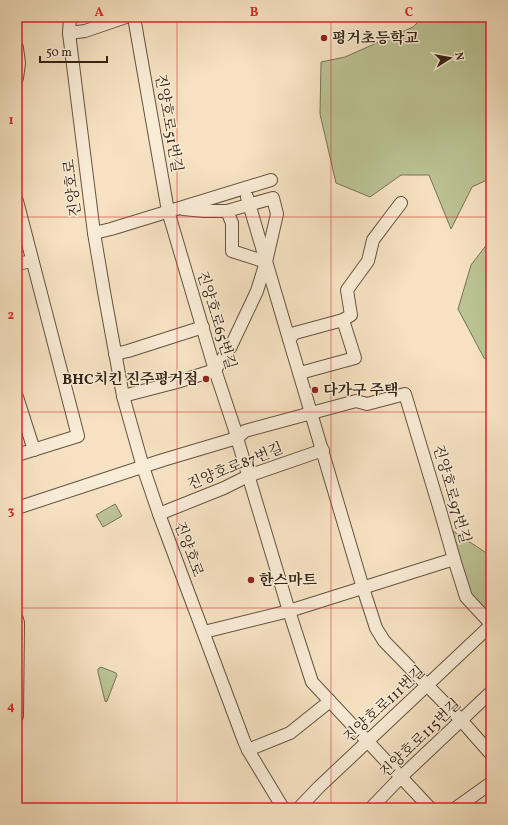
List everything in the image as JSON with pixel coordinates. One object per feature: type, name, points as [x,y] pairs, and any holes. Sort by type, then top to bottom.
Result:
[{"type":"street","name":"진양호로","points":[[70,17],[69,33],[94,233],[123,396],[143,466],[159,514],[248,750],[283,808]]},
{"type":"street","points":[[69,33],[85,30],[126,17]]},
{"type":"street","name":"진양호로51번길","points":[[134,17],[173,210]]},
{"type":"street","points":[[17,48],[17,78]]},
{"type":"street","points":[[94,233],[271,180]]},
{"type":"street","points":[[245,188],[376,628],[384,641],[461,720],[491,754]]},
{"type":"street","points":[[123,396],[177,382],[215,370],[231,346],[257,291],[283,214],[273,198],[227,211],[173,210]]},
{"type":"street","points":[[17,201],[78,436],[17,456]]},
{"type":"street","points":[[289,338],[295,333],[343,320],[351,315],[347,290],[368,261],[373,240],[401,203]]},
{"type":"street","name":"진양호로65번길","points":[[173,210],[215,370],[235,430],[248,476]]},
{"type":"street","points":[[227,211],[232,223],[232,251],[266,262]]},
{"type":"street","points":[[17,264],[32,260]]},
{"type":"street","points":[[300,373],[354,358],[343,320]]},
{"type":"street","points":[[115,354],[203,327]]},
{"type":"street","name":"진양호로97번길","points":[[204,632],[289,611],[454,559],[405,394],[367,404],[356,402],[312,413]]},
{"type":"street","points":[[17,397],[34,450]]},
{"type":"street","points":[[17,508],[143,466],[237,438],[246,431],[312,413]]},
{"type":"street","name":"진양호로87번길","points":[[159,514],[224,488],[248,476],[323,450]]},
{"type":"street","points":[[248,476],[312,682],[430,808]]},
{"type":"street","points":[[454,559],[466,597],[491,625]]},
{"type":"street","points":[[17,619],[17,716]]},
{"type":"street","name":"진양호로111번길","points":[[299,808],[319,787],[491,625]]},
{"type":"street","name":"진양호로115번길","points":[[371,808],[401,777],[491,692]]},
{"type":"street","points":[[248,750],[290,733],[330,701]]},
{"type":"street","points":[[456,808],[491,783]]},
{"type":"green space","points":[[423,17],[491,17],[491,178],[472,187],[451,229],[429,175],[401,175],[370,197],[336,183],[320,114],[321,62],[345,57],[413,27]]},
{"type":"green space","points":[[491,239],[491,362],[484,358],[458,309],[471,265]]},
{"type":"green space","points":[[115,504],[122,516],[103,527],[96,515]]},
{"type":"green space","points":[[450,529],[491,556],[491,618],[470,595]]},
{"type":"green space","points":[[101,667],[116,673],[117,675],[106,702],[98,672],[98,669]]},
{"type":"place","name":"평거초등학교","points":[[324,38]]},
{"type":"place","name":"BHC치킨 진주평거점","points":[[206,379]]},
{"type":"place","name":"다가구 주택","points":[[315,390]]},
{"type":"place","name":"한스마트","points":[[251,580]]}]
